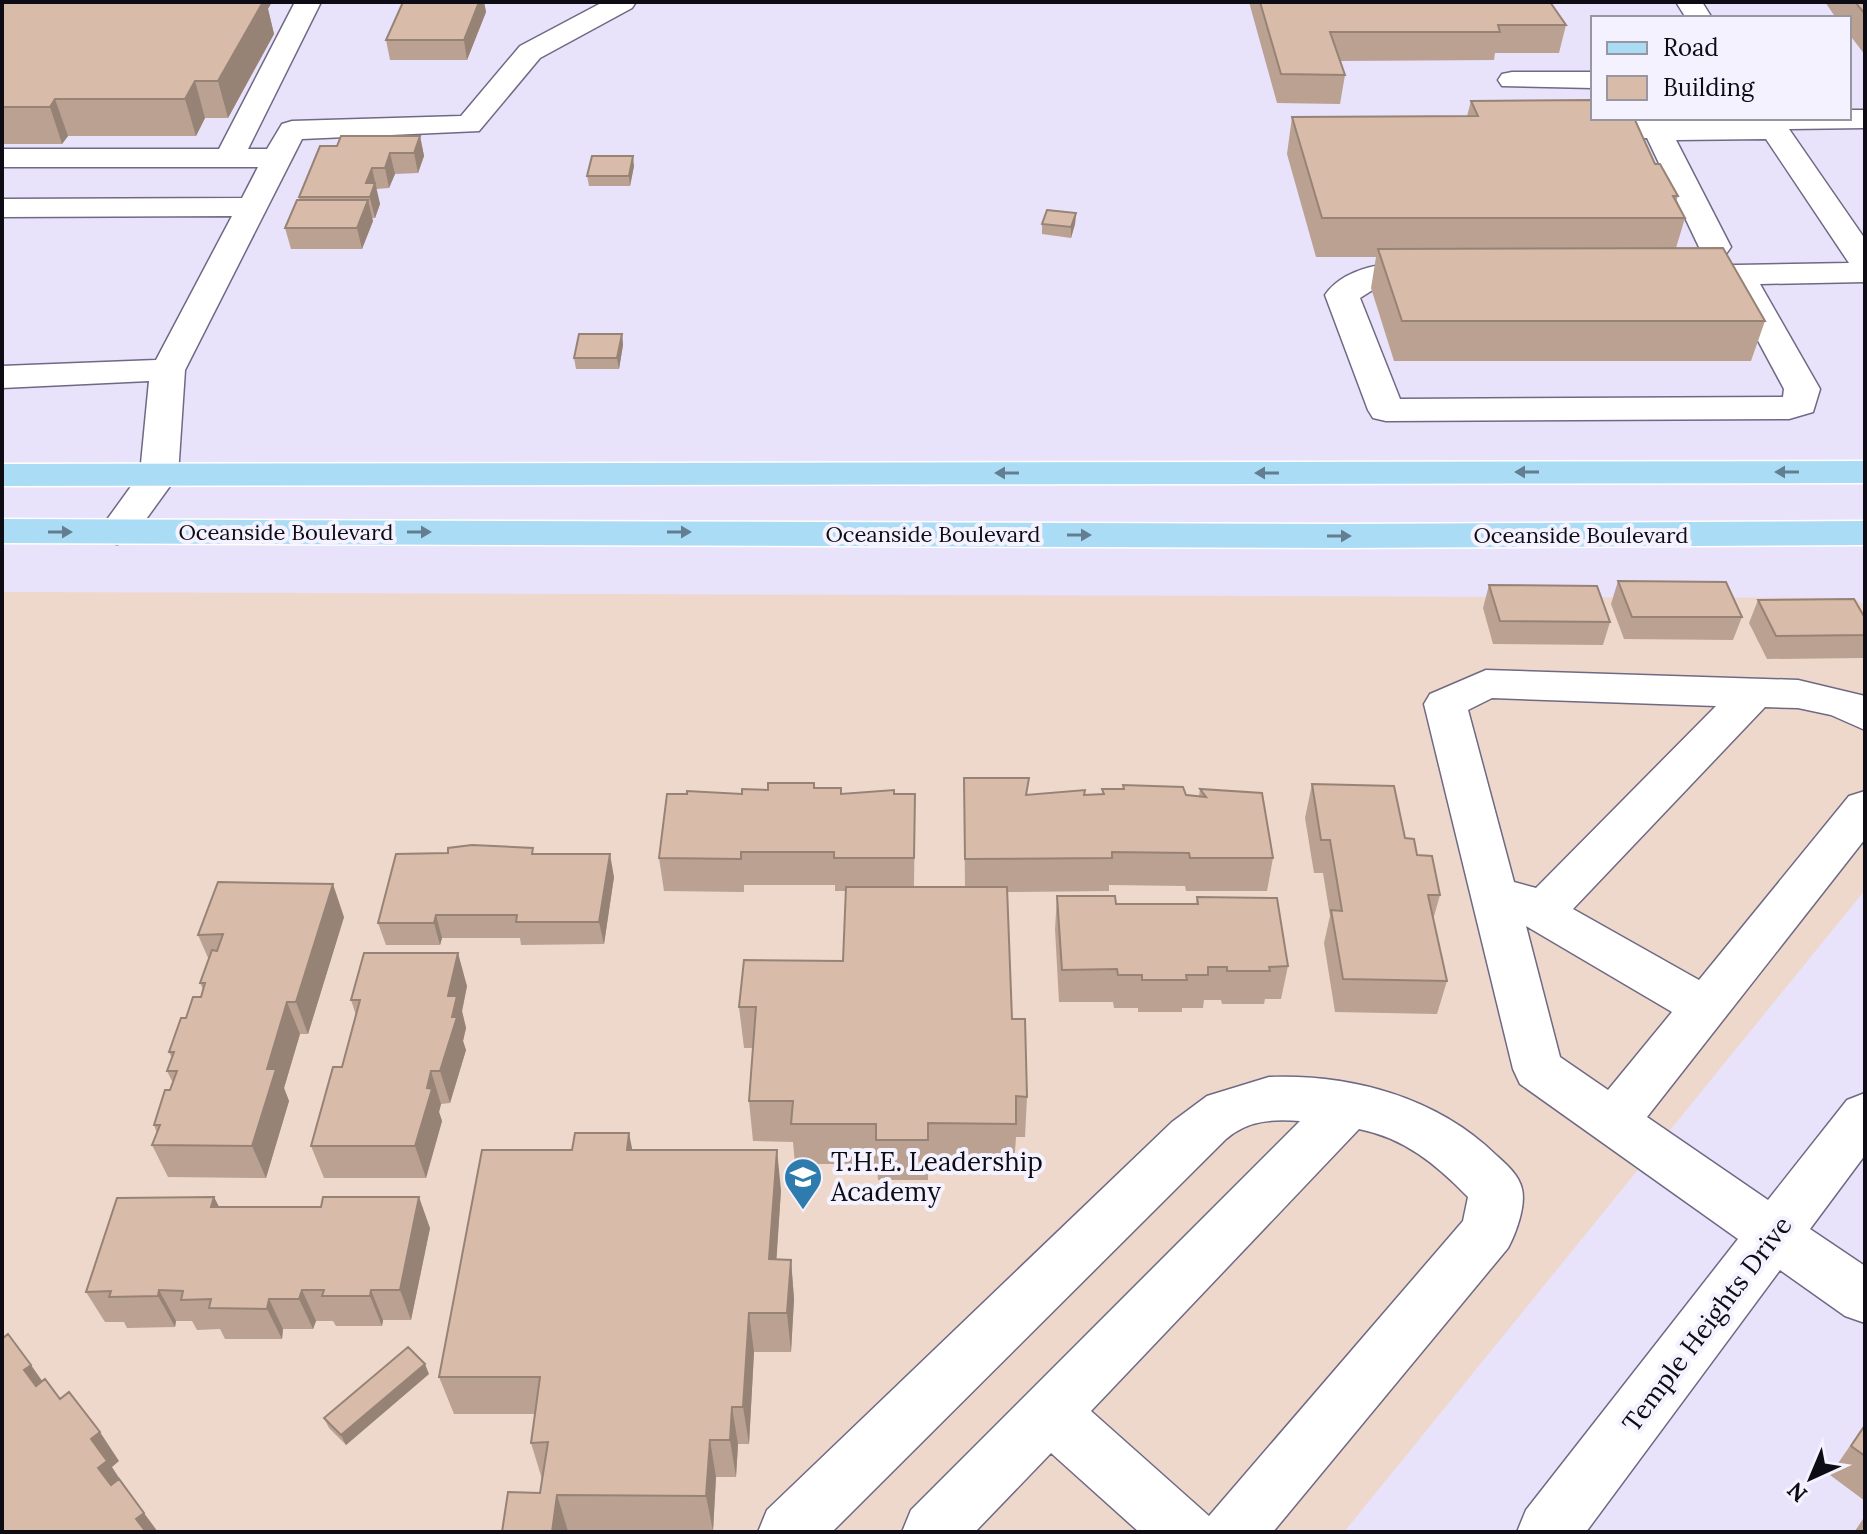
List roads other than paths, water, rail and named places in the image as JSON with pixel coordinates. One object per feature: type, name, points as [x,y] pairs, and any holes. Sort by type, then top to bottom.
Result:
[{"type":"main road","points":[[2,475],[1865,472]]},
{"type":"main road","name":"Oceanside Boulevard","points":[[2,531],[1325,536],[1865,533]]},
{"type":"street","points":[[229,158],[308,2]]},
{"type":"street","points":[[117,532],[159,475],[168,370],[292,130],[469,125],[530,52],[623,2]]},
{"type":"street","points":[[1512,80],[1591,80]]},
{"type":"street","points":[[1547,131],[1667,129],[1841,120]]},
{"type":"street","points":[[1770,123],[1865,263]]},
{"type":"street","points":[[1667,129],[1661,140],[1715,247]]},
{"type":"street","points":[[2,158],[277,158]]},
{"type":"street","points":[[2,208],[252,207]]},
{"type":"street","points":[[1646,276],[1740,277],[1865,272]]},
{"type":"street","points":[[1458,274],[1372,276],[1342,295],[1386,410],[1789,408],[1800,404],[1802,389],[1740,277]]},
{"type":"street","points":[[2,377],[168,370]]},
{"type":"street","points":[[1865,715],[1843,703],[1798,694],[1752,695],[1486,684],[1445,704],[1538,1069],[1865,1298]]},
{"type":"street","points":[[1540,913],[1752,695]]},
{"type":"street","points":[[1613,1122],[1865,807]]},
{"type":"street","points":[[1490,884],[1705,1007]]},
{"type":"street","points":[[789,1532],[1191,1138],[1224,1111],[1271,1096],[1391,1112],[1425,1129],[1461,1153],[1496,1190],[1489,1231],[1233,1532]]},
{"type":"street","points":[[933,1532],[1349,1105]]},
{"type":"street","name":"Temple Heights Drive","points":[[1548,1532],[1865,1115]]},
{"type":"street","points":[[1049,1413],[1185,1532]]},
{"type":"place","name":"T.H.E. Leadership Academy","points":[[803,1211]]}]
